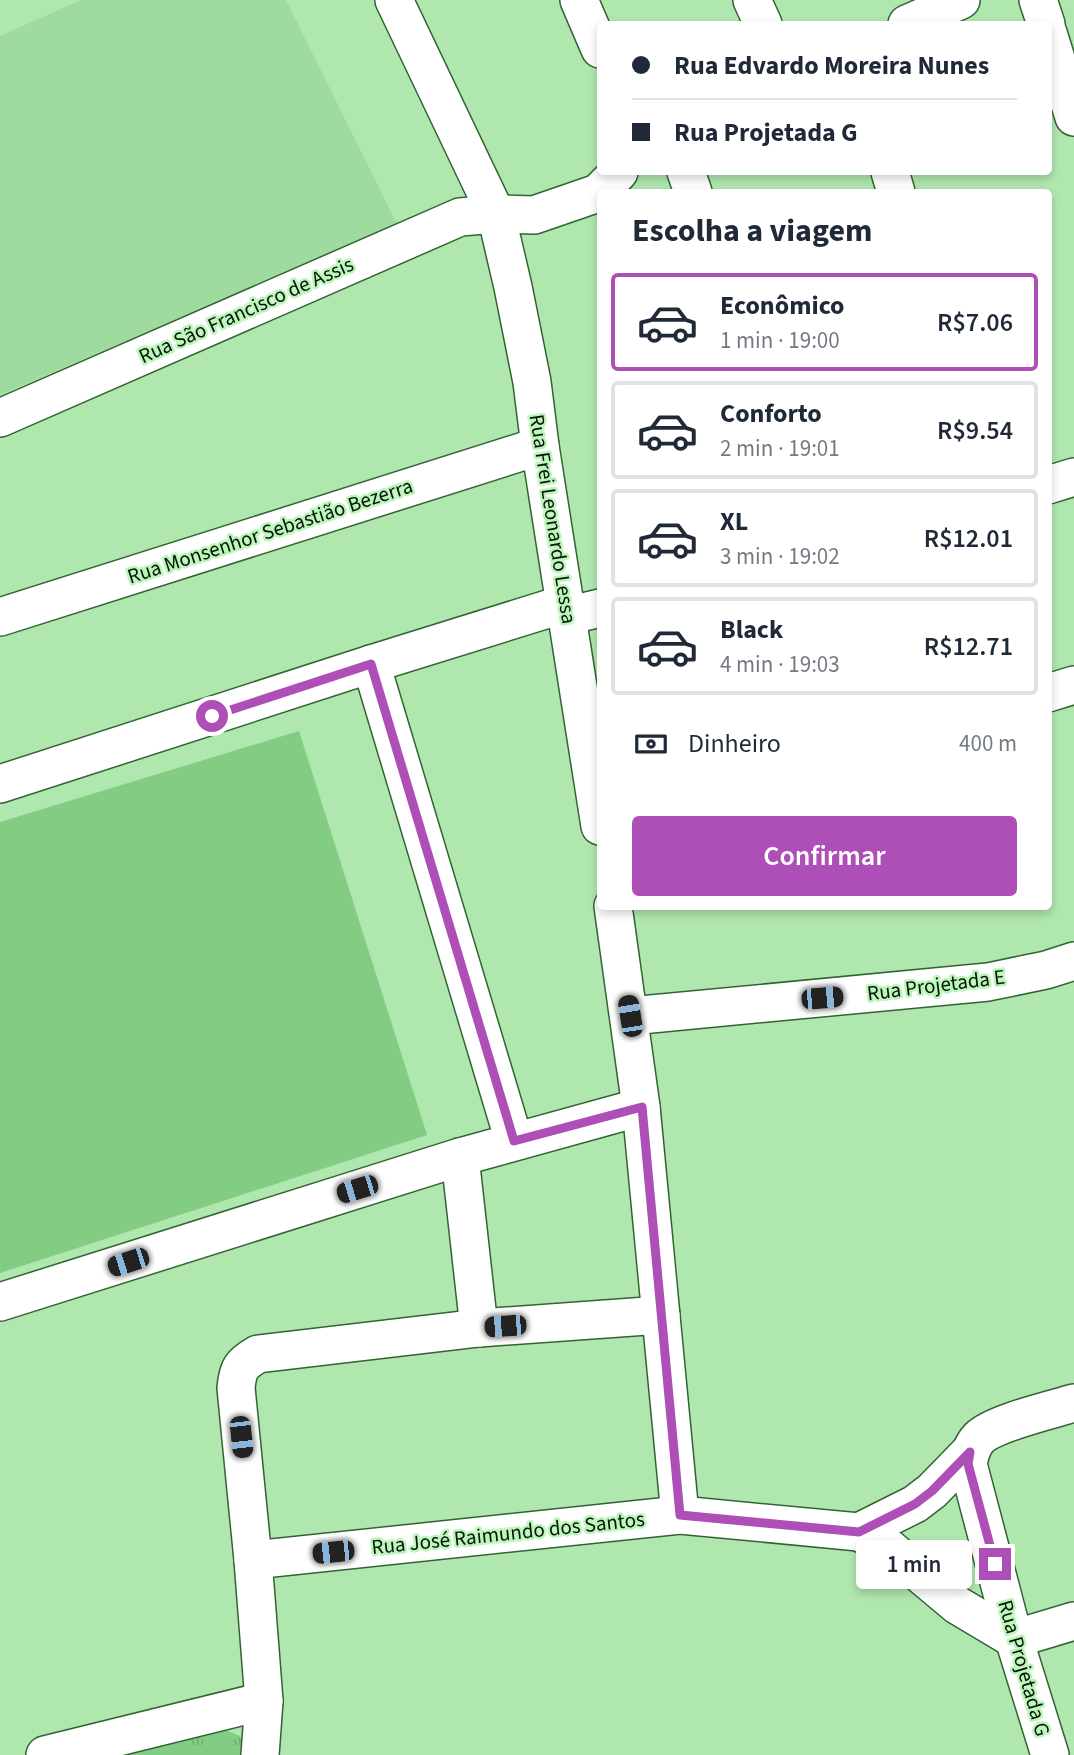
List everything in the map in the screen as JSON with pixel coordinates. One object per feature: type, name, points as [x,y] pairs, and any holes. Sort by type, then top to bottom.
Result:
[{"type":"street","name":"Rua Frei Leonardo Lessa","points":[[394,0],[496,214],[532,382],[540,446],[577,609],[597,796]]},
{"type":"street","points":[[579,0],[597,42]]},
{"type":"street","points":[[752,0],[762,21]]},
{"type":"street","points":[[914,21],[961,0]]},
{"type":"street","points":[[1038,0],[1045,21]]},
{"type":"street","points":[[1052,46],[1074,117]]},
{"type":"street","name":"Rua São Francisco de Assis","points":[[602,189],[616,175]]},
{"type":"street","name":"Rua São Francisco de Assis","points":[[0,418],[460,217],[534,215],[597,193]]},
{"type":"street","name":"Rua Monsenhor Sebastião Bezerra","points":[[0,617],[540,446]]},
{"type":"street","points":[[1052,484],[1074,477]]},
{"type":"street","points":[[0,784],[371,664],[577,609]]},
{"type":"street","points":[[371,664],[514,1141]]},
{"type":"street","points":[[1052,692],[1074,685]]},
{"type":"street","points":[[614,910],[642,1107],[680,1515]]},
{"type":"street","name":"Rua Projetada E","points":[[630,1016],[988,982],[1046,970],[1074,961]]},
{"type":"street","points":[[0,1302],[460,1157],[642,1107]]},
{"type":"street","points":[[460,1157],[479,1328]]},
{"type":"street","points":[[260,1755],[264,1701],[236,1388],[237,1372],[245,1362],[258,1354],[479,1328],[661,1315]]},
{"type":"street","points":[[859,1532],[915,1504],[932,1491],[983,1440],[1074,1403]]},
{"type":"street","name":"Rua Projetada G","points":[[983,1440],[968,1464],[1014,1639],[1050,1755]]},
{"type":"street","name":"Rua José Raimundo dos Santos","points":[[253,1560],[680,1515],[859,1532]]},
{"type":"street","points":[[859,1532],[896,1554],[957,1605],[1014,1639],[1074,1621]]},
{"type":"street","points":[[45,1755],[264,1701]]},
{"type":"shaded area","points":[[81,0],[286,0],[397,224],[0,395],[0,36]]},
{"type":"green space","points":[[299,731],[427,1135],[0,1273],[0,822]]},
{"type":"green space","points":[[211,1724],[240,1736],[247,1755],[106,1755]]},
{"type":"route","points":[[212,716],[371,664],[514,1141],[642,1107],[680,1515],[859,1532],[915,1504],[932,1491],[970,1452],[968,1464],[995,1564]]}]
